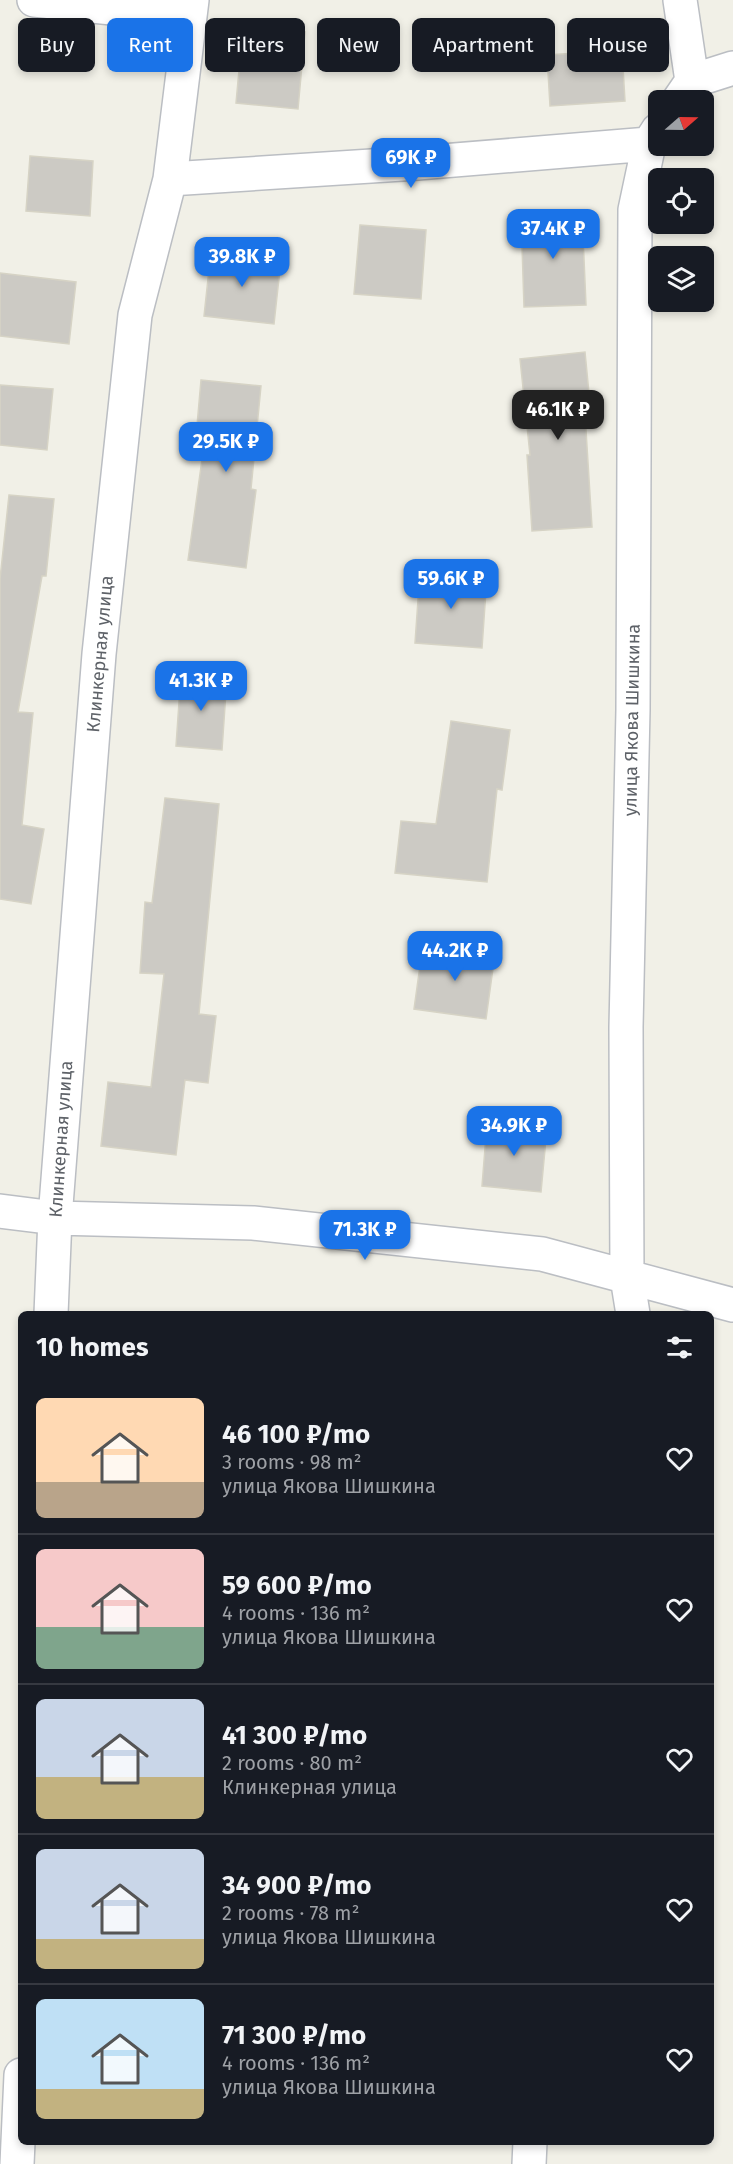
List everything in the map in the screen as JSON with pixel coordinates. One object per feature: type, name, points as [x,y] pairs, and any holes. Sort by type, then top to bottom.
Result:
[{"type":"street","points":[[34,0],[191,8]]},
{"type":"street","points":[[680,0],[686,90]]},
{"type":"street","name":"Клинкерная улица","points":[[51,1311],[55,1218],[99,654],[135,315],[170,179],[191,8]]},
{"type":"street","points":[[688,90],[733,68]]},
{"type":"street","points":[[170,179],[430,162],[648,138]]},
{"type":"street","name":"улица Якова Шишкина","points":[[633,1311],[627,1277],[626,1027],[633,710],[635,210],[649,156]]},
{"type":"street","points":[[0,1211],[55,1218],[253,1223],[542,1254],[733,1305]]},
{"type":"street","points":[[17,2164],[18,2142]]},
{"type":"street","points":[[529,2164],[530,2145]]},
{"type":"building","points":[[555,54],[567,54],[567,72],[623,72],[625,101],[550,106],[548,72],[555,72]]},
{"type":"building","points":[[239,72],[301,72],[298,109],[236,103]]},
{"type":"building","points":[[30,156],[93,161],[90,216],[26,211]]},
{"type":"building","points":[[582,213],[586,305],[524,307],[521,215]]},
{"type":"building","points":[[360,225],[426,230],[421,299],[354,294]]},
{"type":"building","points":[[211,251],[281,260],[274,324],[204,316]]},
{"type":"building","points":[[0,273],[76,282],[69,344],[0,336]]},
{"type":"building","points":[[585,352],[591,414],[585,414],[592,527],[532,531],[527,455],[530,455],[520,359]]},
{"type":"building","points":[[201,380],[261,386],[251,489],[256,490],[246,568],[188,560],[205,438],[196,437]]},
{"type":"building","points":[[0,385],[53,389],[47,450],[0,445]]},
{"type":"building","points":[[9,495],[54,499],[46,576],[42,576],[18,712],[33,713],[22,825],[44,829],[31,904],[0,899],[0,579]]},
{"type":"building","points":[[420,571],[487,576],[482,648],[415,643]]},
{"type":"building","points":[[181,673],[227,677],[222,750],[176,746]]},
{"type":"building","points":[[451,721],[510,730],[502,790],[497,789],[487,882],[395,873],[401,821],[436,824]]},
{"type":"building","points":[[165,798],[219,804],[199,1014],[216,1016],[208,1083],[185,1080],[176,1155],[101,1146],[108,1082],[151,1087],[164,974],[140,973],[145,902],[152,903]]},
{"type":"building","points":[[423,944],[495,954],[486,1019],[414,1009]]},
{"type":"building","points":[[487,1123],[547,1128],[541,1192],[482,1186]]}]
